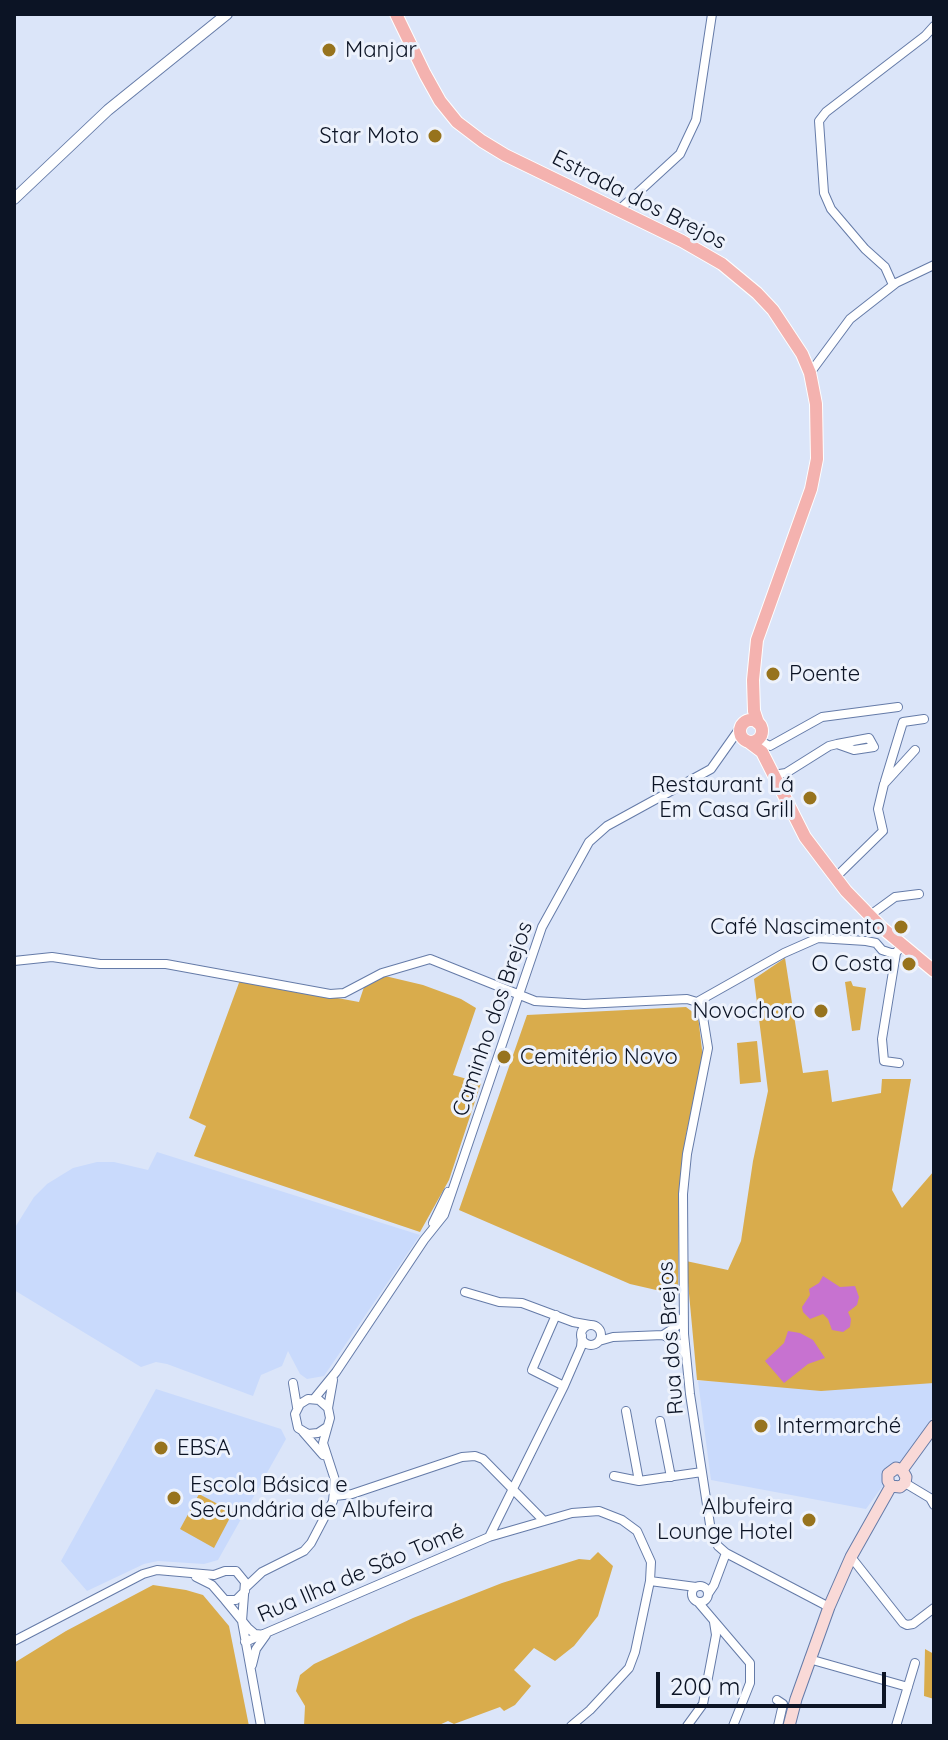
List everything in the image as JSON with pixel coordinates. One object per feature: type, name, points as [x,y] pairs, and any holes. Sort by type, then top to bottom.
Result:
[{"type":"main road","name":"Estrada dos Brejos","points":[[396,14],[440,101],[457,122],[505,155],[702,252],[741,278],[783,322],[810,373],[818,421],[815,473],[757,640],[753,680]]},
{"type":"main road","points":[[753,680],[754,711],[773,775]]},
{"type":"main road","points":[[744,734],[753,680]]},
{"type":"main road","points":[[744,734],[749,720],[761,733]]},
{"type":"main road","points":[[744,734],[759,739],[761,733]]},
{"type":"main road","points":[[744,734],[762,752],[805,837],[835,878],[899,949],[934,971]]},
{"type":"main road","points":[[902,1470],[934,1426]]},
{"type":"main road","points":[[896,1468],[902,1470],[906,1474],[905,1483],[900,1487],[891,1486],[887,1477],[890,1471],[896,1468]]},
{"type":"main road","points":[[789,1726],[829,1607],[851,1557],[891,1486]]},
{"type":"street","points":[[14,199],[108,110],[227,14]]},
{"type":"street","points":[[619,210],[680,154],[696,120],[712,14]]},
{"type":"street","points":[[893,285],[885,267],[831,209],[824,193],[819,121],[826,112],[934,26]]},
{"type":"street","points":[[810,373],[850,319],[893,285],[934,265]]},
{"type":"street","points":[[761,733],[770,746],[822,717],[898,707]]},
{"type":"street","points":[[835,878],[883,831],[878,809],[903,722],[924,719]]},
{"type":"street","name":"Caminho dos Brejos","points":[[311,1399],[336,1372],[424,1240],[460,1166],[542,927],[589,842],[607,826],[711,769],[730,744],[744,734]]},
{"type":"street","points":[[773,775],[786,773],[837,744]]},
{"type":"street","points":[[884,784],[915,750]]},
{"type":"street","points":[[869,916],[895,897],[919,894]]},
{"type":"street","points":[[881,927],[875,934],[876,943],[882,950],[899,949],[882,1039],[884,1061],[899,1063]]},
{"type":"street","points":[[14,961],[52,957],[100,964],[166,964],[330,994],[344,993],[382,973],[430,959],[535,1001],[584,1004],[687,999],[697,1002],[818,938],[876,943]]},
{"type":"street","name":"Rua dos Brejos","points":[[697,1002],[702,1011],[708,1048],[687,1154],[683,1194],[684,1334],[711,1531],[718,1546],[726,1553]]},
{"type":"street","points":[[465,1292],[499,1302],[522,1303],[635,1337]]},
{"type":"street","points":[[668,1335],[681,1321],[684,1312]]},
{"type":"street","points":[[556,1315],[532,1370],[564,1386]]},
{"type":"street","points":[[594,1326],[601,1332],[596,1343]]},
{"type":"street","name":"Rua Ilha de São Tomé","points":[[245,1642],[489,1537],[564,1386],[581,1347],[584,1329],[594,1326]]},
{"type":"street","points":[[582,1336],[586,1343],[596,1343],[613,1337],[684,1334]]},
{"type":"street","points":[[668,1335],[686,1356]]},
{"type":"street","name":"Rua Ilha de São Tomé","points":[[574,1363],[596,1343]]},
{"type":"street","points":[[225,1600],[236,1600],[262,1572],[304,1551],[335,1496],[335,1480],[323,1443],[330,1418],[330,1390],[336,1372]]},
{"type":"street","points":[[327,1459],[295,1420],[297,1407],[293,1383],[311,1399],[319,1400],[328,1408]]},
{"type":"street","points":[[297,1407],[311,1399]]},
{"type":"street","points":[[626,1411],[639,1481]]},
{"type":"street","points":[[660,1421],[671,1477]]},
{"type":"street","points":[[303,1432],[318,1433],[327,1427]]},
{"type":"street","points":[[335,1496],[352,1494],[462,1457],[475,1456],[483,1459],[544,1521]]},
{"type":"street","points":[[614,1476],[639,1481],[702,1472]]},
{"type":"street","points":[[905,1483],[930,1498],[934,1505]]},
{"type":"street","points":[[489,1537],[572,1513],[599,1511],[622,1520],[637,1531],[646,1547],[651,1562],[650,1581],[629,1668],[572,1725]]},
{"type":"street","points":[[701,1598],[714,1585],[726,1553],[829,1607]]},
{"type":"street","points":[[851,1557],[903,1623],[913,1624],[934,1608]]},
{"type":"street","points":[[14,1641],[127,1580],[157,1570],[207,1575],[230,1570],[262,1572]]},
{"type":"street","points":[[180,1571],[212,1585],[255,1634],[266,1635]]},
{"type":"street","points":[[217,1592],[215,1584],[220,1573]]},
{"type":"street","points":[[241,1573],[245,1589],[242,1621],[261,1726]]},
{"type":"street","points":[[650,1581],[714,1585]]},
{"type":"street","points":[[678,1585],[701,1598]]},
{"type":"street","points":[[699,1586],[705,1588],[701,1598]]},
{"type":"street","points":[[687,1726],[703,1704],[715,1638],[716,1626],[701,1598],[699,1586]]},
{"type":"street","points":[[711,1616],[750,1663],[750,1683],[733,1726]]},
{"type":"street","points":[[715,1638],[726,1633]]},
{"type":"street","points":[[251,1670],[256,1649],[266,1635]]},
{"type":"street","points":[[809,1659],[908,1687]]},
{"type":"street","points":[[896,1726],[915,1663]]},
{"type":"street","points":[[777,1700],[783,1704],[778,1726]]},
{"type":"shaded area","points":[[785,958],[803,1073],[828,1070],[832,1102],[881,1093],[882,1079],[911,1079],[892,1190],[902,1208],[934,1171],[934,1383],[821,1391],[697,1380],[686,1261],[728,1270],[741,1241],[768,1091],[754,979]]},
{"type":"shaded area","points":[[385,976],[423,985],[476,1008],[453,1075],[481,1083],[449,1180],[420,1232],[194,1156],[206,1126],[189,1118],[240,980],[359,1002],[364,987]]},
{"type":"shaded area","points":[[851,981],[853,986],[866,988],[860,1030],[852,1031],[845,982]]},
{"type":"shaded area","points":[[686,1007],[698,1016],[703,1058],[686,1135],[679,1191],[678,1295],[630,1284],[459,1210],[527,1015]]},
{"type":"shaded area","points":[[757,1041],[761,1082],[740,1084],[737,1043]]},
{"type":"shaded area","points":[[157,1152],[420,1235],[324,1376],[307,1379],[300,1374],[288,1351],[282,1366],[261,1375],[253,1396],[167,1364],[156,1362],[141,1367],[14,1290],[14,1229],[34,1197],[47,1184],[73,1168],[97,1162],[114,1162],[148,1170]]},
{"type":"shaded area","points":[[823,1276],[840,1287],[855,1286],[859,1297],[857,1305],[848,1312],[850,1327],[843,1332],[832,1330],[823,1314],[810,1319],[803,1312],[802,1307],[810,1295],[809,1289],[819,1283]]},
{"type":"shaded area","points":[[788,1331],[813,1340],[825,1358],[808,1364],[784,1383],[765,1361],[784,1343]]},
{"type":"shaded area","points":[[698,1381],[934,1383],[934,1415],[866,1509],[711,1480]]},
{"type":"shaded area","name":"Escola Básica e Secundária de Albufeira","points":[[156,1389],[281,1429],[286,1439],[218,1560],[204,1564],[158,1561],[144,1564],[87,1591],[61,1561]]},
{"type":"shaded area","points":[[199,1494],[233,1512],[214,1548],[180,1529]]},
{"type":"shaded area","points":[[598,1552],[613,1566],[598,1616],[574,1646],[555,1661],[534,1648],[514,1670],[531,1686],[515,1705],[504,1711],[500,1707],[454,1724],[448,1721],[437,1726],[304,1726],[305,1706],[296,1691],[300,1675],[314,1664],[413,1618],[502,1583],[579,1559],[590,1560]]},
{"type":"shaded area","points":[[153,1585],[203,1595],[229,1626],[249,1726],[14,1726],[14,1663],[66,1631]]},
{"type":"shaded area","points":[[925,1649],[934,1654],[934,1699],[924,1696]]},
{"type":"place","name":"Manjar","points":[[329,50]]},
{"type":"place","name":"Star Moto","points":[[435,136]]},
{"type":"place","name":"Poente","points":[[773,674]]},
{"type":"place","name":"Restaurant Lá Em Casa Grill","points":[[810,798]]},
{"type":"place","name":"Café Nascimento","points":[[901,927]]},
{"type":"place","name":"O Costa","points":[[909,964]]},
{"type":"place","name":"Novochoro","points":[[821,1011]]},
{"type":"place","name":"Cemitério Novo","points":[[504,1057]]},
{"type":"place","name":"Intermarché","points":[[761,1426]]},
{"type":"place","name":"EBSA","points":[[161,1448]]},
{"type":"place","name":"Escola Básica e Secundária de Albufeira","points":[[174,1498]]},
{"type":"place","name":"Albufeira Lounge Hotel","points":[[809,1520]]}]
